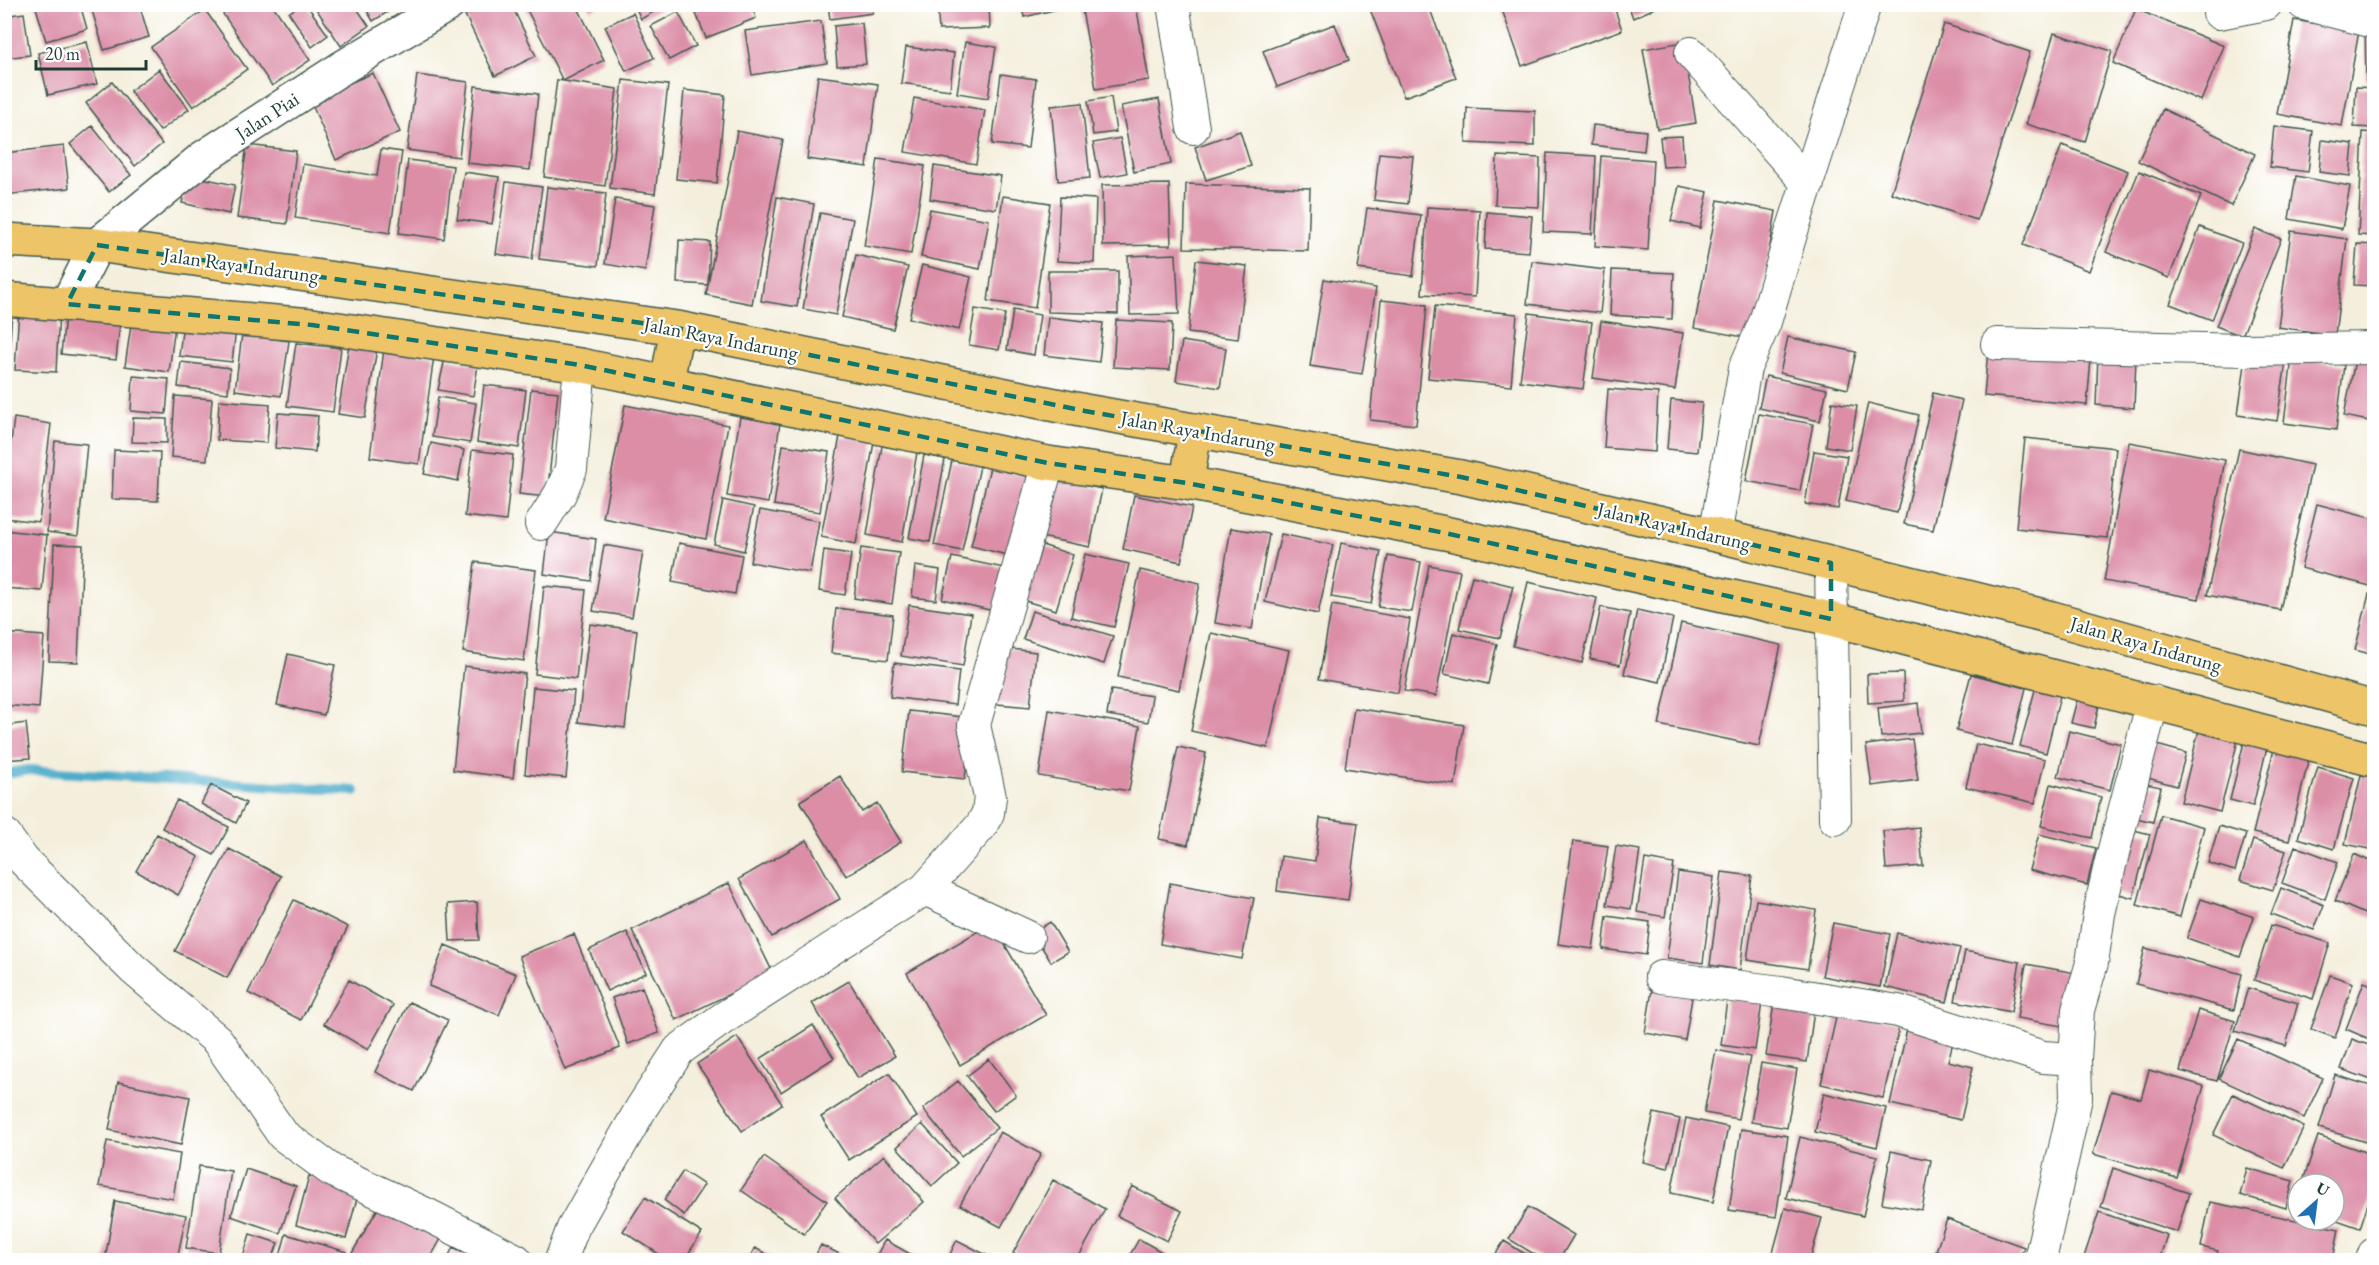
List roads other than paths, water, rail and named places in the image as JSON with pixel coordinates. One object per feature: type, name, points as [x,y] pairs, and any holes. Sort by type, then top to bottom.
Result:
[{"type":"highway","name":"Jalan Raya Indarung","points":[[4,240],[97,245],[677,328],[1084,411],[1461,477],[2052,618],[2374,708]]},
{"type":"highway","points":[[4,299],[312,325],[580,365],[1048,463],[1187,483],[1445,533],[1831,618],[2011,667],[2153,701],[2374,760]]},
{"type":"highway","points":[[667,382],[677,328]]},
{"type":"highway","points":[[1187,483],[1195,430]]},
{"type":"street","name":"Jalan Piai","points":[[97,245],[204,157],[340,69],[449,4]]},
{"type":"street","points":[[1173,4],[1193,128]]},
{"type":"street","points":[[1715,536],[1745,368],[1766,322],[1865,4]]},
{"type":"street","points":[[2219,13],[2266,4]]},
{"type":"street","points":[[2304,4],[2374,22]]},
{"type":"street","points":[[1691,53],[1808,184]]},
{"type":"street","points":[[67,304],[97,245]]},
{"type":"street","points":[[1997,344],[2245,350],[2374,348]]},
{"type":"street","points":[[541,524],[560,494],[571,469],[580,365]]},
{"type":"street","points":[[561,1260],[573,1228],[595,1189],[642,1107],[680,1050],[722,1019],[925,889],[981,826],[988,813],[990,797],[974,725],[1048,463]]},
{"type":"street","points":[[1831,564],[1835,819]]},
{"type":"street","points":[[2040,1260],[2076,1098],[2075,1059],[2078,1010],[2092,963],[2099,914],[2110,865],[2153,701]]},
{"type":"street","points":[[4,834],[23,860],[133,969],[217,1040],[282,1135],[331,1170],[428,1215],[516,1260]]},
{"type":"street","points":[[925,889],[1028,937]]},
{"type":"street","points":[[1661,977],[1781,992],[1898,1011],[2043,1057],[2075,1059]]},
{"type":"street","points":[[2372,1260],[2374,1254]]},
{"type":"waterway","points":[[4,774],[28,770],[355,791]]}]
